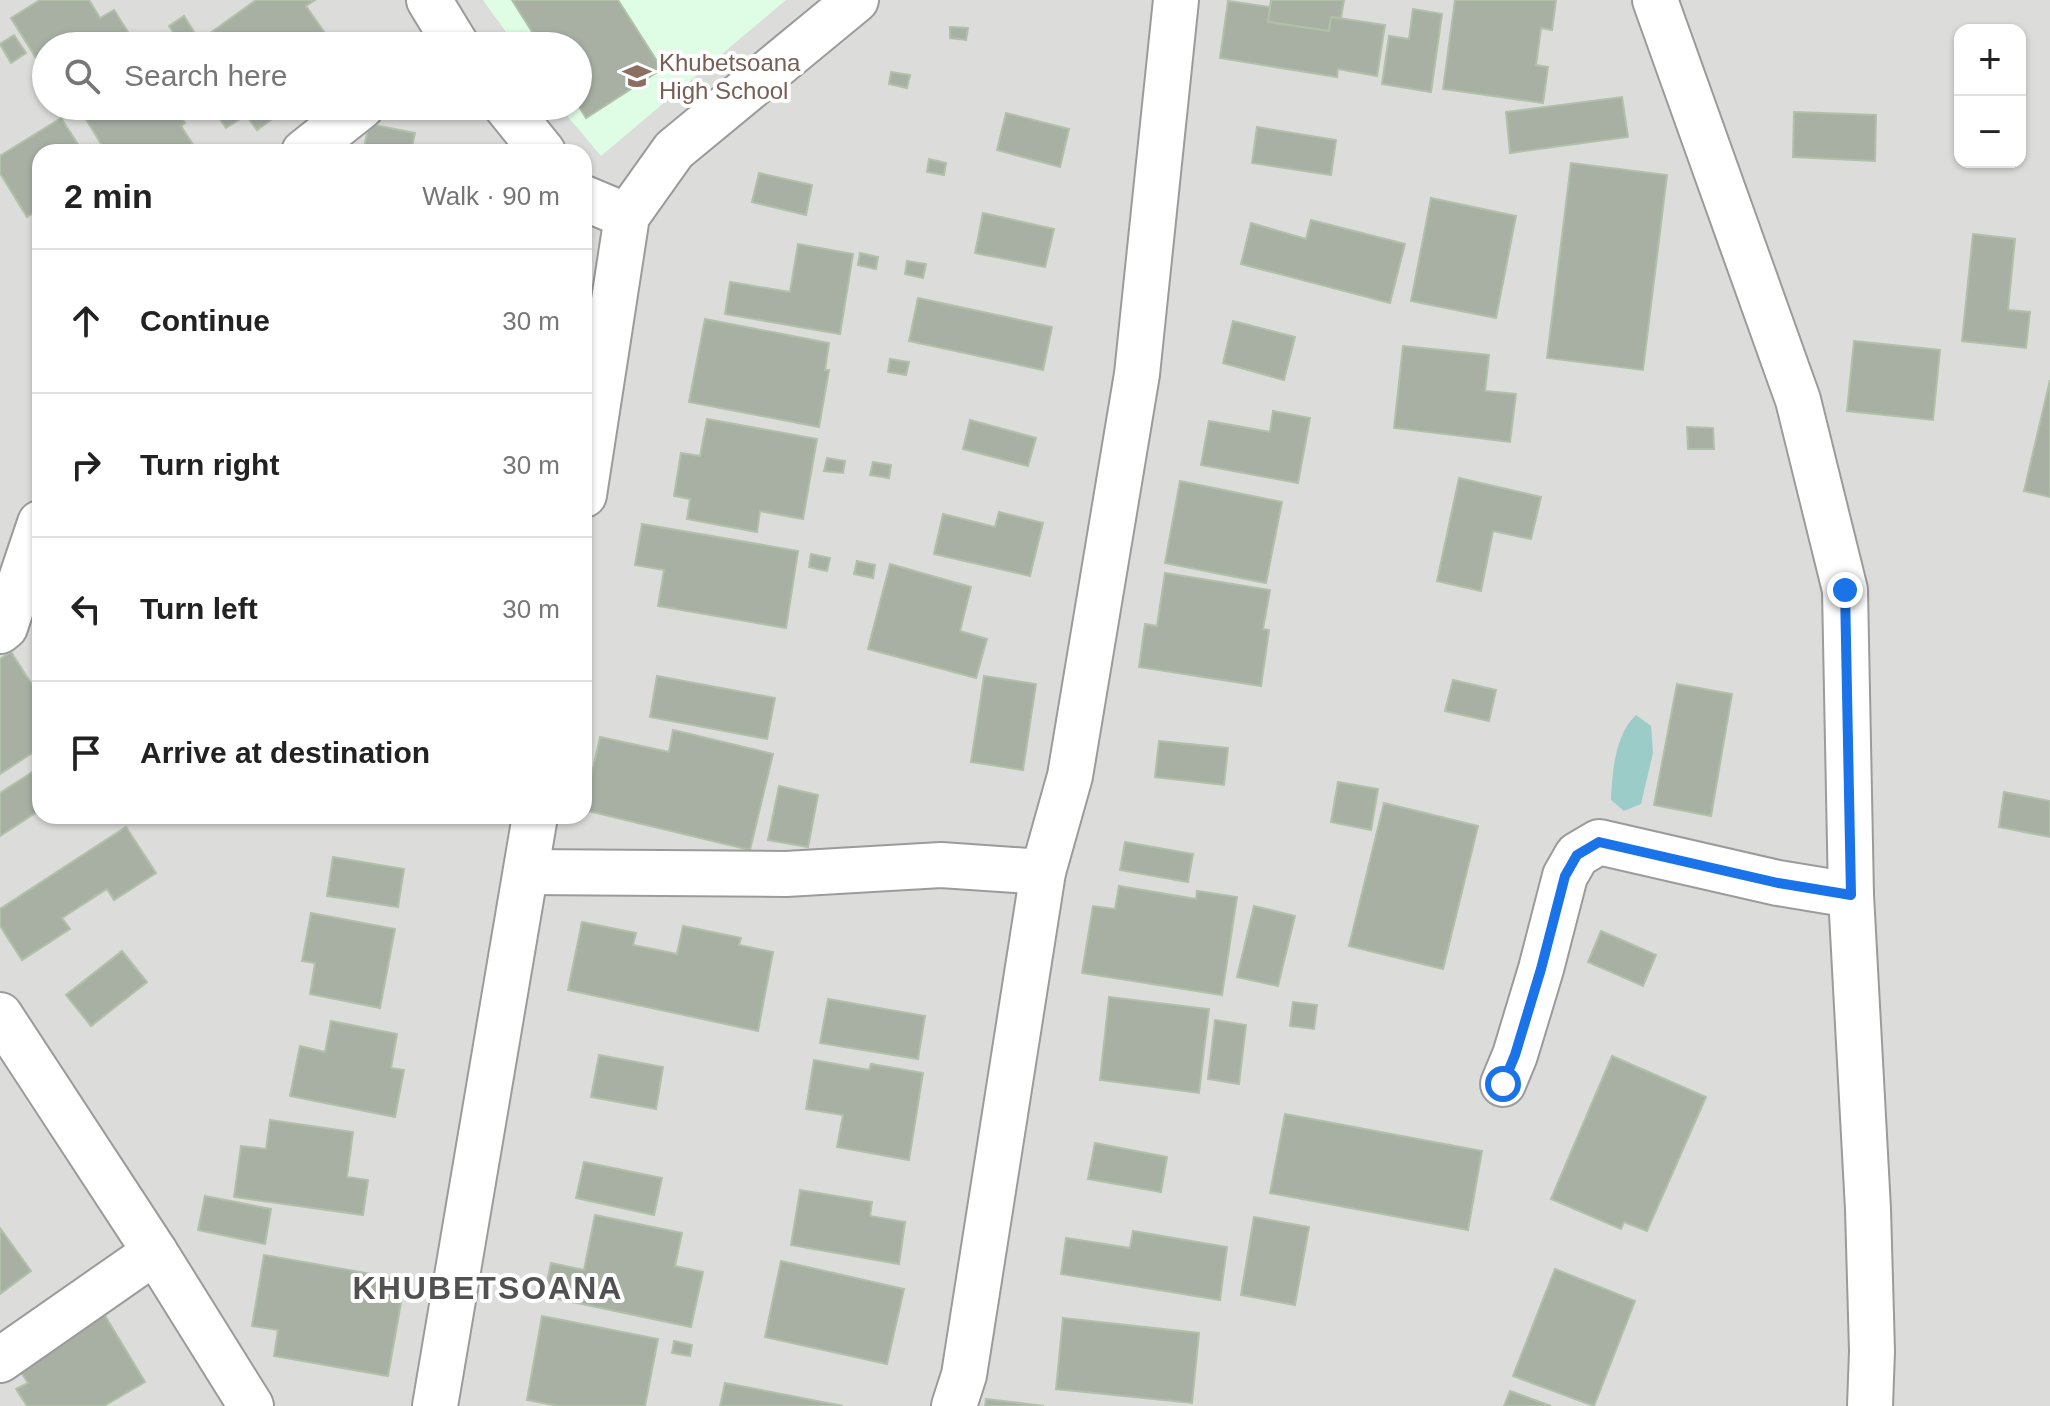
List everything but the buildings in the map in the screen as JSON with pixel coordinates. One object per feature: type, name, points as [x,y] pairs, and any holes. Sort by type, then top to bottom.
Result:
[{"type":"street","points":[[429,0],[448,32]]},
{"type":"street","points":[[592,443],[627,216],[674,150],[856,0]]},
{"type":"street","points":[[954,1406],[964,1375],[1043,872],[1070,776],[1137,374],[1176,0]]},
{"type":"street","points":[[1655,0],[1798,400],[1845,590],[1851,895],[1872,1351],[1870,1406]]},
{"type":"street","points":[[314,144],[344,120]]},
{"type":"street","points":[[517,120],[537,144]]},
{"type":"street","points":[[592,201],[627,216]]},
{"type":"street","points":[[0,631],[5,627],[32,547]]},
{"type":"street","points":[[435,1406],[534,824]]},
{"type":"street","points":[[1503,1084],[1537,983],[1565,876],[1577,855],[1599,842],[1778,883],[1851,895]]},
{"type":"street","points":[[526,872],[786,874],[941,865],[1043,872]]},
{"type":"street","points":[[0,1015],[155,1252],[251,1406]]},
{"type":"street","points":[[0,1360],[155,1252]]},
{"type":"shaded area","points":[[0,0],[2050,0],[2050,1406],[0,1406]]},
{"type":"shaded area","name":"Khubetsoana High School","points":[[483,0],[786,0],[601,156],[571,120],[592,120],[592,32],[506,32]]},
{"type":"shaded area","points":[[1636,715],[1651,726],[1653,753],[1641,804],[1624,811],[1611,800],[1614,766],[1623,733]]},
{"type":"place","name":"Khubetsoana High School","points":[[637,76]]},
{"type":"district","name":"KHUBETSOANA","points":[[488,1288]]},
{"type":"route","points":[[1503,1084],[1541,969],[1565,876],[1577,855],[1599,842],[1778,883],[1851,895],[1845,590]]}]
